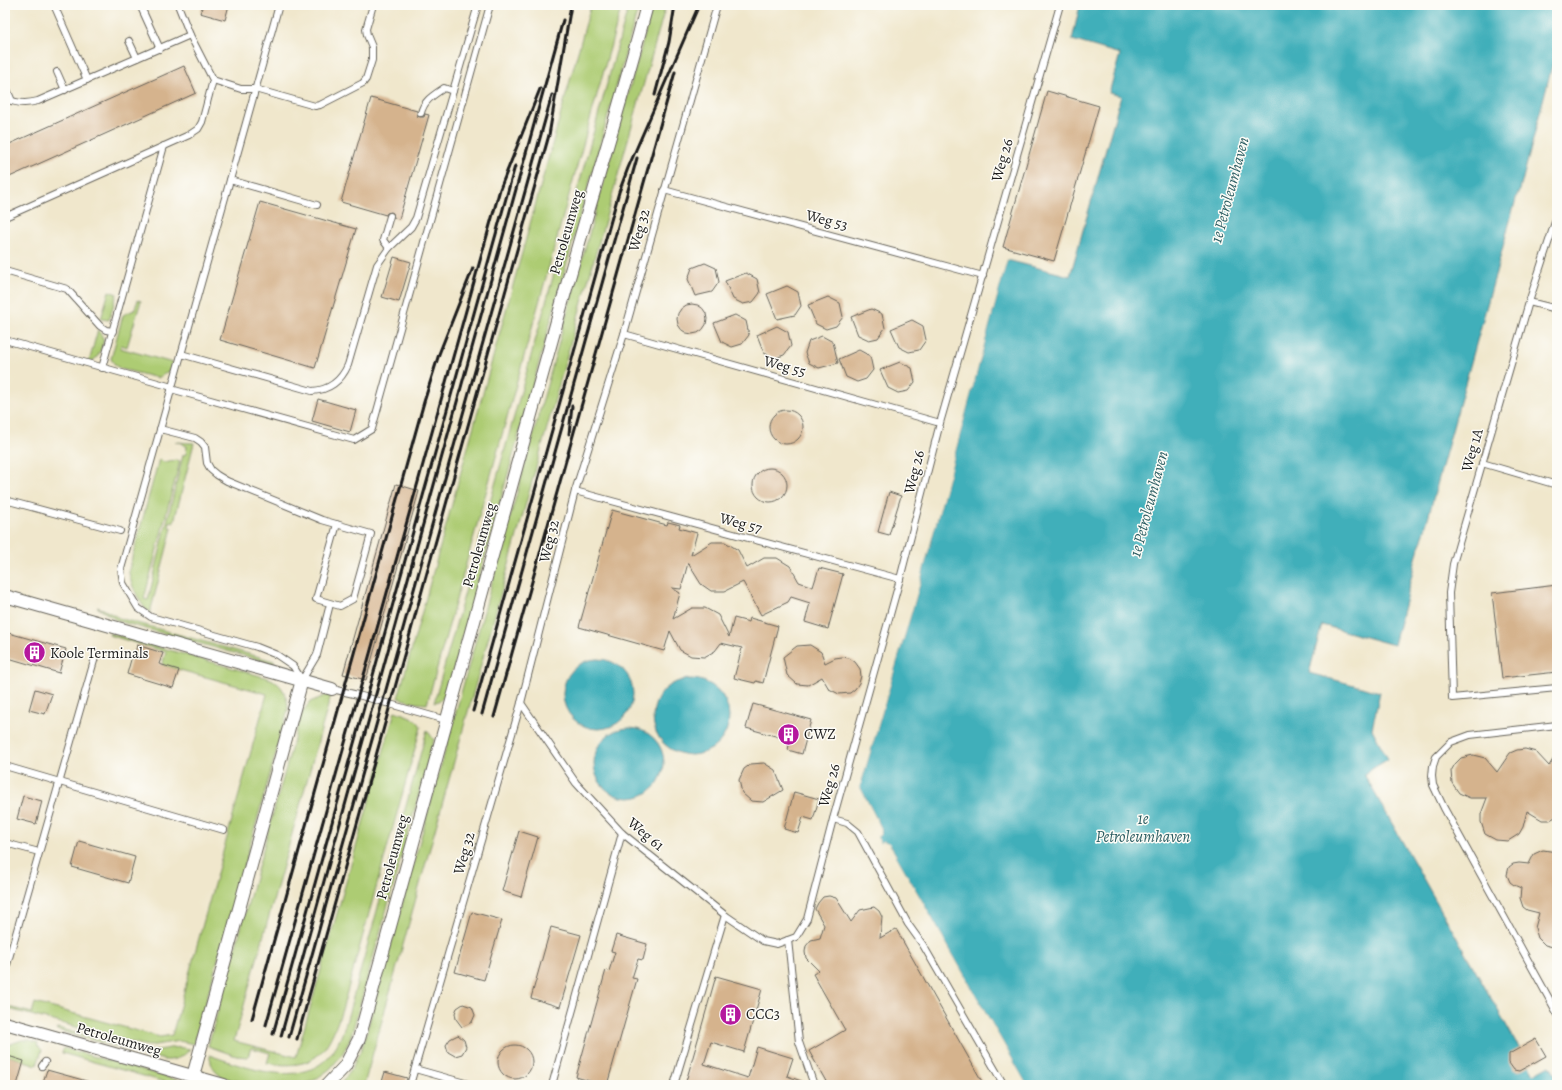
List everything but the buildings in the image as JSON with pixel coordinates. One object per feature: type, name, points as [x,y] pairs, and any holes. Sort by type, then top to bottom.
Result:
[{"type":"street","name":"Petroleumweg","points":[[327,1085],[345,1066],[359,1039],[446,720],[647,5]]},
{"type":"street","points":[[5,596],[332,689]]},
{"type":"street","points":[[193,1076],[302,680]]},
{"type":"street","name":"Petroleumweg","points":[[5,1023],[193,1076],[208,1083],[224,1085]]},
{"type":"lane","points":[[54,5],[87,80]]},
{"type":"lane","points":[[140,5],[160,48]]},
{"type":"lane","points":[[5,217],[189,136],[198,129],[202,122],[213,80],[190,35],[178,5]]},
{"type":"lane","points":[[279,5],[121,569],[123,583],[138,608],[151,617],[257,647],[277,656],[293,666],[302,680],[317,655],[330,604]]},
{"type":"lane","points":[[213,80],[241,89],[255,89],[315,106],[320,105],[363,83],[366,79],[372,60],[372,47],[366,29],[373,5]]},
{"type":"lane","points":[[181,354],[312,391],[330,387],[338,380],[346,369],[377,265],[389,248],[411,227],[416,218],[478,5]]},
{"type":"lane","points":[[5,340],[354,440],[372,429],[490,5]]},
{"type":"lane","name":"Weg 32","points":[[410,1085],[520,703],[575,491],[624,334],[717,5]]},
{"type":"lane","name":"Weg 26","points":[[788,940],[796,937],[807,920],[833,819],[900,579],[940,422],[1060,5]]},
{"type":"lane","points":[[5,98],[12,101],[30,104],[190,35]]},
{"type":"lane","points":[[129,41],[137,58]]},
{"type":"lane","points":[[57,72],[65,90]]},
{"type":"lane","points":[[5,85],[12,101]]},
{"type":"lane","points":[[421,113],[423,106],[427,101],[444,88],[453,91]]},
{"type":"lane","points":[[102,368],[164,146]]},
{"type":"lane","points":[[230,180],[317,206]]},
{"type":"lane","name":"Weg 53","points":[[664,190],[983,276]]},
{"type":"lane","points":[[389,248],[383,240],[390,216]]},
{"type":"lane","name":"Weg 1A","points":[[1557,216],[1529,302],[1482,463],[1453,564],[1449,592],[1452,698],[1557,688]]},
{"type":"lane","points":[[5,271],[67,289],[100,326],[106,330],[113,331]]},
{"type":"lane","points":[[1529,302],[1557,309]]},
{"type":"lane","name":"Weg 55","points":[[624,334],[940,422]]},
{"type":"lane","points":[[160,429],[195,438],[201,442],[205,447],[207,463],[211,470],[227,481],[310,516],[371,534],[353,599],[340,606],[316,599],[337,524]]},
{"type":"lane","points":[[1482,463],[1557,485]]},
{"type":"lane","name":"Weg 57","points":[[575,491],[900,579]]},
{"type":"lane","points":[[5,500],[120,531]]},
{"type":"lane","points":[[5,972],[96,654]]},
{"type":"lane","points":[[332,689],[446,720]]},
{"type":"lane","name":"Weg 61","points":[[520,703],[576,783],[622,833],[725,915],[763,941],[778,944],[788,940]]},
{"type":"lane","points":[[1557,725],[1470,736],[1451,742],[1436,757],[1432,776],[1433,784],[1444,808],[1557,1014]]},
{"type":"lane","points":[[5,766],[224,830]]},
{"type":"lane","points":[[833,819],[847,823],[858,832],[908,924],[923,945],[1004,1085]]},
{"type":"lane","points":[[552,1085],[622,833]]},
{"type":"lane","points":[[5,843],[39,852]]},
{"type":"lane","points":[[674,1085],[725,915]]},
{"type":"lane","points":[[788,940],[799,1042],[814,1085]]},
{"type":"lane","points":[[415,1069],[472,1085]]},
{"type":"green space","points":[[591,5],[622,5],[427,704],[416,703],[398,698]]},
{"type":"green space","points":[[629,5],[639,5],[447,692],[442,699],[434,703]]},
{"type":"green space","points":[[653,5],[666,5],[364,1085],[340,1085],[352,1068],[363,1045]]},
{"type":"green space","points":[[109,291],[117,294],[109,320],[101,319]]},
{"type":"green space","points":[[138,300],[141,301],[127,347],[121,345],[120,348],[173,363],[169,371],[158,378],[121,369],[116,366],[111,359],[123,315],[134,310]]},
{"type":"green space","points":[[98,329],[104,340],[97,357],[89,362]]},
{"type":"green space","points":[[175,442],[194,443],[174,522],[170,521],[169,527],[172,528],[150,613],[146,610],[136,593],[129,574],[129,569],[159,459],[163,462],[176,460],[180,461],[144,599],[148,600],[183,455],[186,454],[187,446],[183,445],[183,443]]},
{"type":"green space","points":[[97,607],[119,618],[274,661],[274,664],[118,621]]},
{"type":"green space","points":[[110,633],[271,679],[282,688],[287,701],[288,710],[194,1044],[179,1041],[149,1046],[143,1045],[5,1008],[5,1006],[32,1013],[35,1003],[160,1037],[172,1035],[267,694],[162,665],[166,652],[109,635]]},
{"type":"green space","points":[[327,695],[331,695],[234,1041],[296,1057],[395,711],[417,721],[421,727],[342,1010],[331,1038],[325,1048],[317,1056],[308,1061],[284,1065],[267,1063],[270,1053],[251,1048],[248,1057],[236,1056],[208,1046],[301,714],[310,702]]},
{"type":"green space","points":[[427,730],[434,740],[354,1026],[349,1042],[341,1056],[330,1069],[313,1081],[301,1085],[253,1085],[221,1077],[212,1066],[209,1055],[255,1070],[288,1074],[304,1071],[318,1066],[336,1047],[347,1019]]},
{"type":"green space","points":[[58,1028],[141,1051],[154,1051],[176,1047],[190,1049],[178,1058],[164,1060],[57,1030]]},
{"type":"green space","points":[[22,1040],[30,1040],[38,1043],[37,1045],[42,1050],[37,1065],[5,1055],[5,1046]]},
{"type":"green space","points":[[64,1048],[195,1085],[175,1085],[62,1053]]},
{"type":"water","name":"1e Petroleumhaven","points":[[1080,5],[1557,5],[1557,59],[1553,62],[1520,190],[1517,195],[1419,547],[1394,645],[1322,625],[1309,673],[1380,692],[1372,729],[1388,759],[1364,774],[1534,1074],[1550,1065],[1557,1077],[1557,1085],[1027,1085],[889,843],[883,841],[881,843],[877,837],[881,834],[881,828],[860,787],[918,590],[1007,260],[1070,276],[1121,96],[1109,93],[1120,54],[1072,40]]},
{"type":"water","points":[[591,659],[605,659],[618,665],[627,674],[631,680],[633,694],[631,708],[623,719],[612,727],[605,729],[591,729],[584,727],[573,719],[565,708],[563,701],[563,687],[565,680],[573,669],[584,661]]},
{"type":"water","points":[[691,679],[706,682],[718,690],[726,702],[729,717],[726,732],[718,744],[706,752],[691,755],[676,752],[664,744],[656,732],[653,717],[656,702],[664,690],[676,682]]},
{"type":"water","points":[[629,728],[642,731],[654,738],[661,750],[664,763],[661,776],[654,788],[642,795],[629,798],[616,795],[604,788],[597,776],[594,763],[597,750],[604,738],[616,731]]},
{"type":"pier","points":[[1005,259],[1007,260],[918,590],[860,787],[881,828],[881,834],[877,837],[881,843],[883,841],[889,843],[1027,1085],[1025,1085],[888,844],[880,844],[875,838],[875,836],[879,833],[879,828],[858,787],[916,589]]},
{"type":"railway","points":[[297,1039],[549,135],[571,5]]},
{"type":"railway","points":[[655,95],[669,42],[675,5]]},
{"type":"railway","points":[[473,711],[619,192],[699,5]]},
{"type":"railway","points":[[281,1036],[563,20]]},
{"type":"railway","points":[[494,717],[675,72]]},
{"type":"railway","points":[[266,1025],[500,189],[540,89]]},
{"type":"railway","points":[[289,1037],[552,95]]},
{"type":"railway","points":[[482,714],[637,158]]},
{"type":"railway","points":[[273,1034],[515,166]]},
{"type":"railway","points":[[252,1019],[424,402],[439,354],[473,268]]},
{"type":"railway","points":[[569,434],[572,406]]},
{"type":"place","name":"Koole Terminals","points":[[35,653]]},
{"type":"place","name":"CWZ","points":[[788,734]]},
{"type":"place","name":"CCC3","points":[[730,1014]]}]
